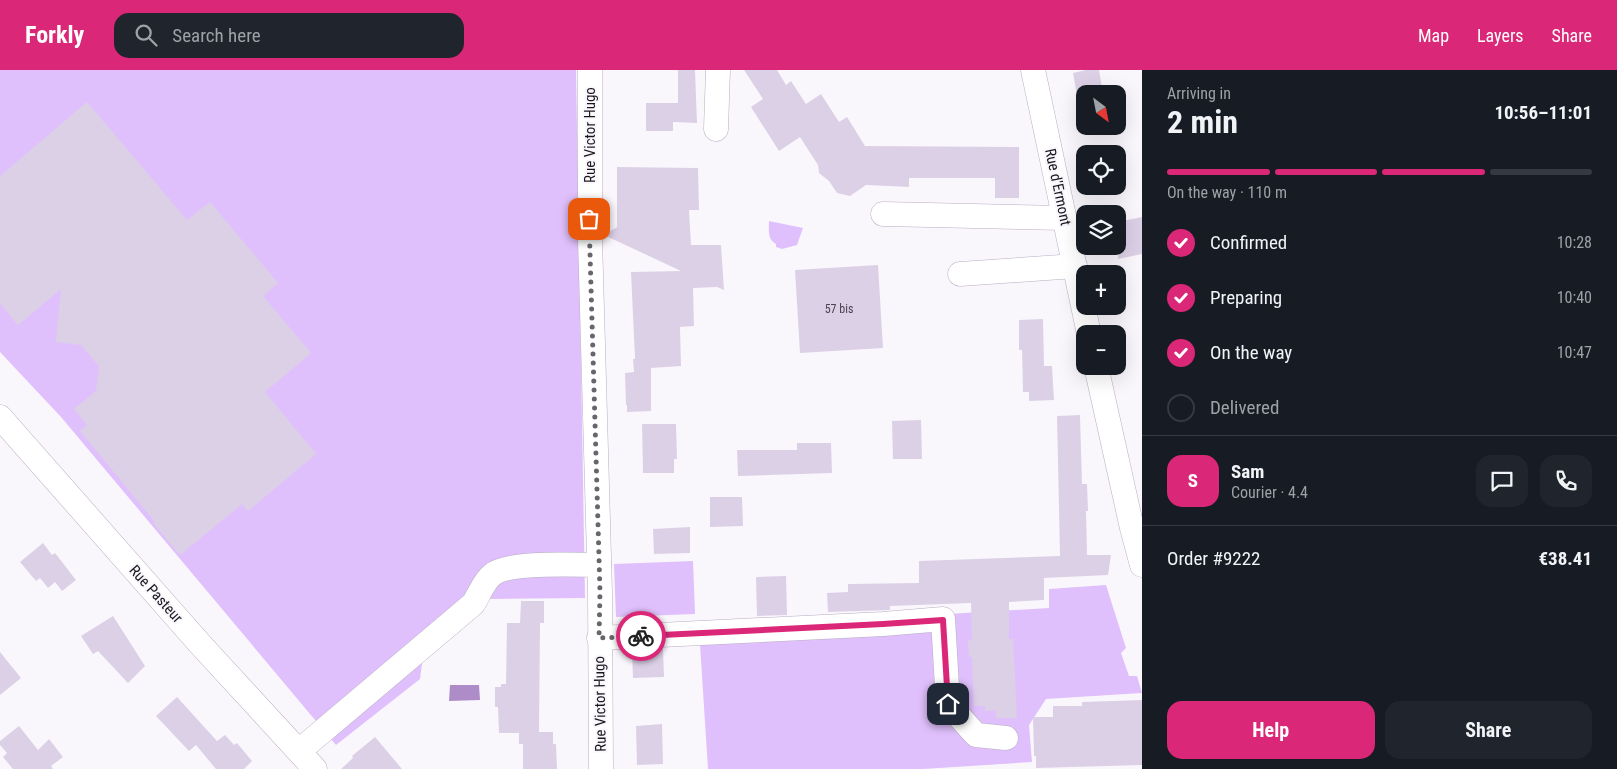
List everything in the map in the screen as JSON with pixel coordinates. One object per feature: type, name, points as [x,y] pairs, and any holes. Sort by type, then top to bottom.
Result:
[{"type":"street","name":"Rue Victor Hugo","points":[[590,70],[590,239],[599,565],[601,769]]},
{"type":"street","points":[[716,129],[718,70]]},
{"type":"street","name":"Rue d'Ermont","points":[[1033,70],[1087,325]]},
{"type":"street","points":[[883,214],[1064,218]]},
{"type":"street","points":[[960,274],[1075,266]]},
{"type":"street","points":[[1098,375],[1142,565]]},
{"type":"street","name":"Rue Pasteur","points":[[0,417],[188,630],[315,769]]},
{"type":"street","points":[[298,751],[473,604],[491,575],[502,569],[517,566],[599,565]]},
{"type":"street","points":[[599,638],[943,620],[948,704],[976,735],[1006,738]]},
{"type":"shaded area","points":[[0,70],[576,70],[585,598],[490,599],[423,656],[420,679],[336,745],[61,417],[0,352]]},
{"type":"shaded area","points":[[769,221],[803,228],[797,245],[782,249],[776,247],[776,244],[770,237]]},
{"type":"shaded area","points":[[693,561],[695,614],[616,617],[614,564]]},
{"type":"shaded area","points":[[1106,585],[1126,648],[1121,653],[1129,676],[1137,676],[1142,693],[1046,699],[1029,725],[1032,762],[923,769],[708,769],[699,629],[1049,608],[1049,589]]},
{"type":"shaded area","points":[[450,685],[479,685],[480,700],[449,701]]},
{"type":"building","points":[[678,70],[695,70],[697,123],[673,122],[673,131],[646,131],[646,103],[678,103]]},
{"type":"building","points":[[744,70],[777,70],[786,85],[791,81],[806,104],[821,94],[839,122],[847,117],[865,146],[1019,147],[1019,198],[995,198],[995,178],[909,178],[909,187],[866,185],[850,196],[837,193],[829,181],[819,173],[818,165],[800,137],[779,151],[751,107],[763,99]]},
{"type":"building","points":[[1099,70],[1102,85],[1076,85],[1076,90],[1073,73]]},
{"type":"building","points":[[87,102],[187,220],[210,202],[278,283],[263,296],[311,353],[265,392],[316,454],[248,511],[242,504],[180,555],[80,431],[87,425],[74,409],[96,391],[99,366],[81,345],[56,342],[61,289],[18,325],[0,303],[0,176]]},
{"type":"building","points":[[617,167],[698,168],[699,210],[689,210],[691,245],[721,245],[724,290],[717,287],[693,288],[694,326],[680,327],[681,366],[651,368],[651,411],[627,412],[625,373],[634,372],[633,359],[635,359],[631,272],[681,271],[604,235],[617,227]]},
{"type":"building","points":[[1142,217],[1142,254],[1118,259],[1118,255],[1126,255],[1126,220]]},
{"type":"building","points":[[878,265],[883,348],[800,353],[795,270]]},
{"type":"building","points":[[1043,319],[1044,366],[1052,366],[1054,400],[1029,401],[1029,392],[1023,392],[1022,350],[1019,350],[1019,320]]},
{"type":"building","points":[[1080,415],[1082,484],[1087,484],[1087,555],[1111,555],[1108,575],[1044,578],[1044,600],[1009,602],[1009,639],[1013,639],[1017,718],[996,718],[996,710],[985,711],[985,706],[974,706],[972,657],[969,657],[968,640],[972,640],[971,603],[890,606],[890,610],[828,612],[827,593],[848,592],[848,584],[919,583],[919,561],[1060,556],[1057,416]]},
{"type":"building","points":[[921,420],[922,459],[893,459],[892,421]]},
{"type":"building","points":[[642,424],[676,424],[677,459],[674,459],[674,473],[643,473]]},
{"type":"building","points":[[797,443],[831,443],[832,473],[738,476],[737,450],[797,450]]},
{"type":"building","points":[[710,497],[742,497],[743,526],[710,527]]},
{"type":"building","points":[[690,527],[690,553],[654,554],[653,529]]},
{"type":"building","points":[[43,543],[52,555],[55,553],[76,580],[62,591],[55,582],[48,588],[40,578],[36,581],[20,562]]},
{"type":"building","points":[[786,576],[787,615],[757,616],[756,577]]},
{"type":"building","points":[[521,601],[544,601],[544,623],[540,623],[539,732],[553,732],[553,744],[556,744],[557,769],[523,769],[523,744],[519,744],[519,733],[499,733],[498,707],[495,707],[495,687],[501,687],[501,684],[506,684],[507,623],[520,623]]},
{"type":"building","points":[[113,616],[145,666],[128,683],[98,651],[93,654],[81,636]]},
{"type":"building","points":[[663,649],[664,677],[633,678],[632,650]]},
{"type":"building","points":[[0,652],[21,678],[0,695]]},
{"type":"building","points":[[177,697],[217,741],[225,735],[234,745],[237,743],[252,761],[244,769],[216,769],[196,745],[189,751],[156,716]]},
{"type":"building","points":[[1142,700],[1142,765],[1036,768],[1033,717],[1053,717],[1053,706],[1082,706],[1082,702]]},
{"type":"building","points":[[662,724],[663,764],[637,765],[636,726]]},
{"type":"building","points":[[19,726],[38,750],[49,739],[63,757],[51,766],[53,769],[13,769],[3,757],[7,753],[0,745],[0,741]]},
{"type":"building","points":[[375,737],[402,769],[341,769],[353,758],[352,756]]},
{"type":"way so far","points":[[589,219],[600,592],[599,638],[641,636]]},
{"type":"route","points":[[641,636],[943,620],[948,704]]}]
